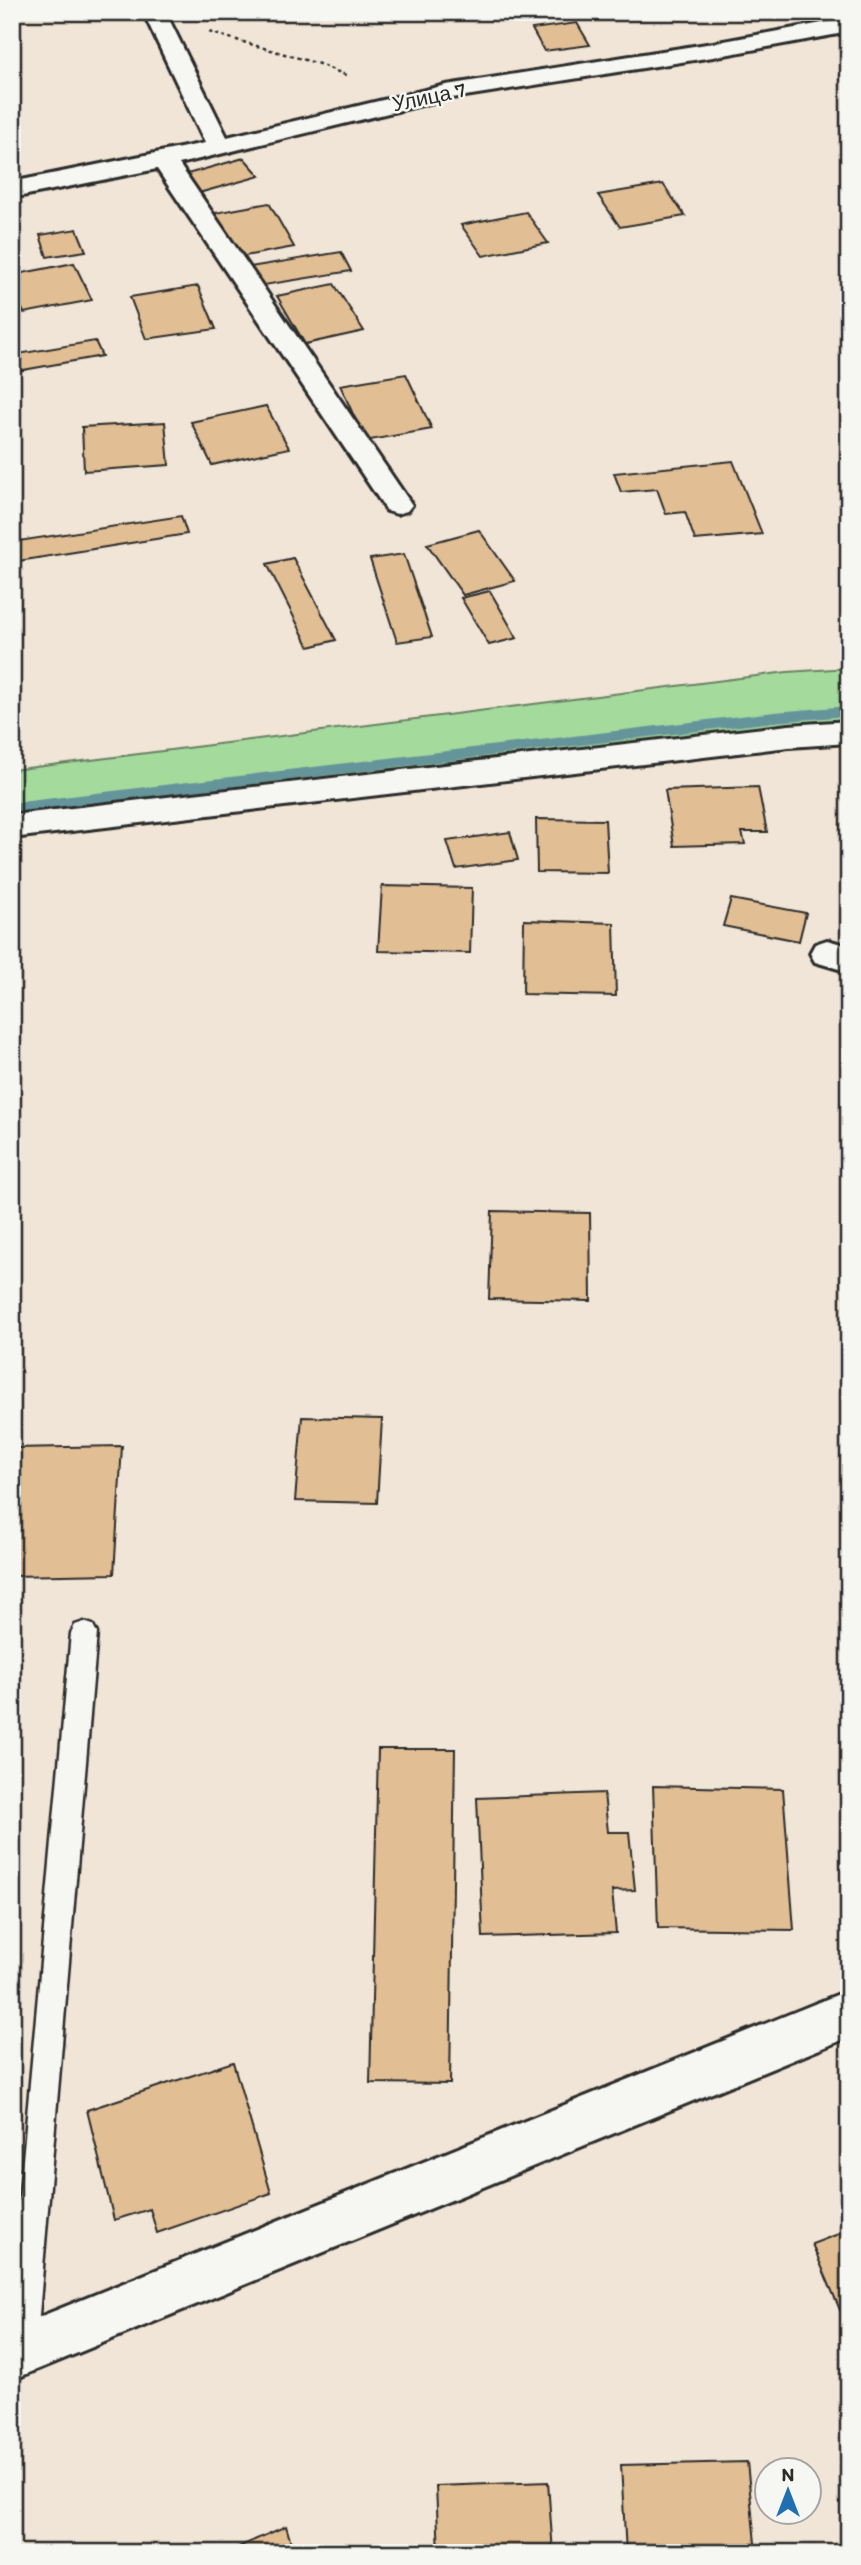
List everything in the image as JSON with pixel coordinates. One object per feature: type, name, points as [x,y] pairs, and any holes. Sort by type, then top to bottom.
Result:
[{"type":"street","points":[[154,13],[219,146]]},
{"type":"street","name":"Улица 7","points":[[12,190],[164,160],[446,92],[713,50],[849,24]]},
{"type":"street","points":[[164,160],[397,505]]},
{"type":"street","points":[[12,827],[789,736],[849,732]]},
{"type":"street","points":[[17,2352],[849,2013]]},
{"type":"lane","points":[[17,2352],[85,1633]]},
{"type":"path","points":[[154,13],[164,14],[188,26],[319,64],[407,101]]},
{"type":"green space","points":[[849,668],[849,732],[12,827],[12,770],[787,672]]},
{"type":"building","points":[[577,23],[590,45],[544,51],[532,29]]},
{"type":"building","points":[[244,158],[260,176],[195,194],[180,176]]},
{"type":"building","points":[[663,184],[685,216],[620,227],[598,195]]},
{"type":"building","points":[[269,203],[294,247],[234,258],[210,214]]},
{"type":"building","points":[[526,212],[548,243],[483,256],[461,225]]},
{"type":"building","points":[[77,229],[86,251],[47,257],[40,235]]},
{"type":"building","points":[[341,252],[351,271],[258,286],[250,267]]},
{"type":"building","points":[[74,263],[92,300],[24,313],[12,289],[12,275]]},
{"type":"building","points":[[334,284],[364,331],[305,344],[277,296]]},
{"type":"building","points":[[198,286],[216,329],[146,339],[130,297]]},
{"type":"building","points":[[95,341],[102,356],[12,372],[12,355]]},
{"type":"building","points":[[406,374],[432,429],[365,441],[340,385]]},
{"type":"building","points":[[266,406],[289,448],[212,465],[191,422]]},
{"type":"building","points":[[165,422],[169,465],[84,471],[82,427]]},
{"type":"building","points":[[733,461],[762,534],[695,540],[685,512],[666,514],[657,489],[621,492],[614,473]]},
{"type":"building","points":[[181,516],[187,534],[12,562],[12,542]]},
{"type":"building","points":[[479,530],[515,581],[463,595],[427,544]]},
{"type":"building","points":[[404,554],[432,637],[397,642],[370,559]]},
{"type":"building","points":[[293,558],[336,640],[309,647],[267,564]]},
{"type":"building","points":[[490,591],[517,638],[489,645],[461,598]]},
{"type":"building","points":[[758,787],[767,832],[742,832],[745,844],[674,846],[665,790]]},
{"type":"building","points":[[536,819],[605,820],[608,873],[537,872]]},
{"type":"building","points":[[510,832],[518,860],[456,869],[447,841]]},
{"type":"building","points":[[382,886],[472,888],[470,953],[378,951]]},
{"type":"building","points":[[731,899],[806,913],[799,941],[723,926]]},
{"type":"building","points":[[524,920],[614,923],[616,996],[523,994]]},
{"type":"building","points":[[492,1211],[590,1213],[591,1301],[489,1299]]},
{"type":"building","points":[[302,1417],[382,1419],[377,1503],[295,1501]]},
{"type":"building","points":[[122,1446],[114,1574],[12,1576],[12,1448]]},
{"type":"building","points":[[378,1749],[455,1749],[450,2084],[370,2083]]},
{"type":"building","points":[[653,1786],[783,1789],[794,1930],[658,1928]]},
{"type":"building","points":[[604,1793],[608,1832],[629,1832],[635,1890],[612,1891],[616,1933],[483,1937],[477,1798]]},
{"type":"building","points":[[233,2062],[271,2193],[157,2233],[150,2209],[114,2220],[87,2110]]},
{"type":"building","points":[[849,2230],[849,2331],[812,2244]]},
{"type":"building","points":[[747,2462],[756,2553],[626,2553],[621,2465]]},
{"type":"building","points":[[548,2482],[553,2553],[439,2553],[436,2486]]},
{"type":"building","points":[[286,2526],[294,2553],[225,2553]]},
{"type":"waterway","points":[[12,808],[774,717],[849,711]]}]
